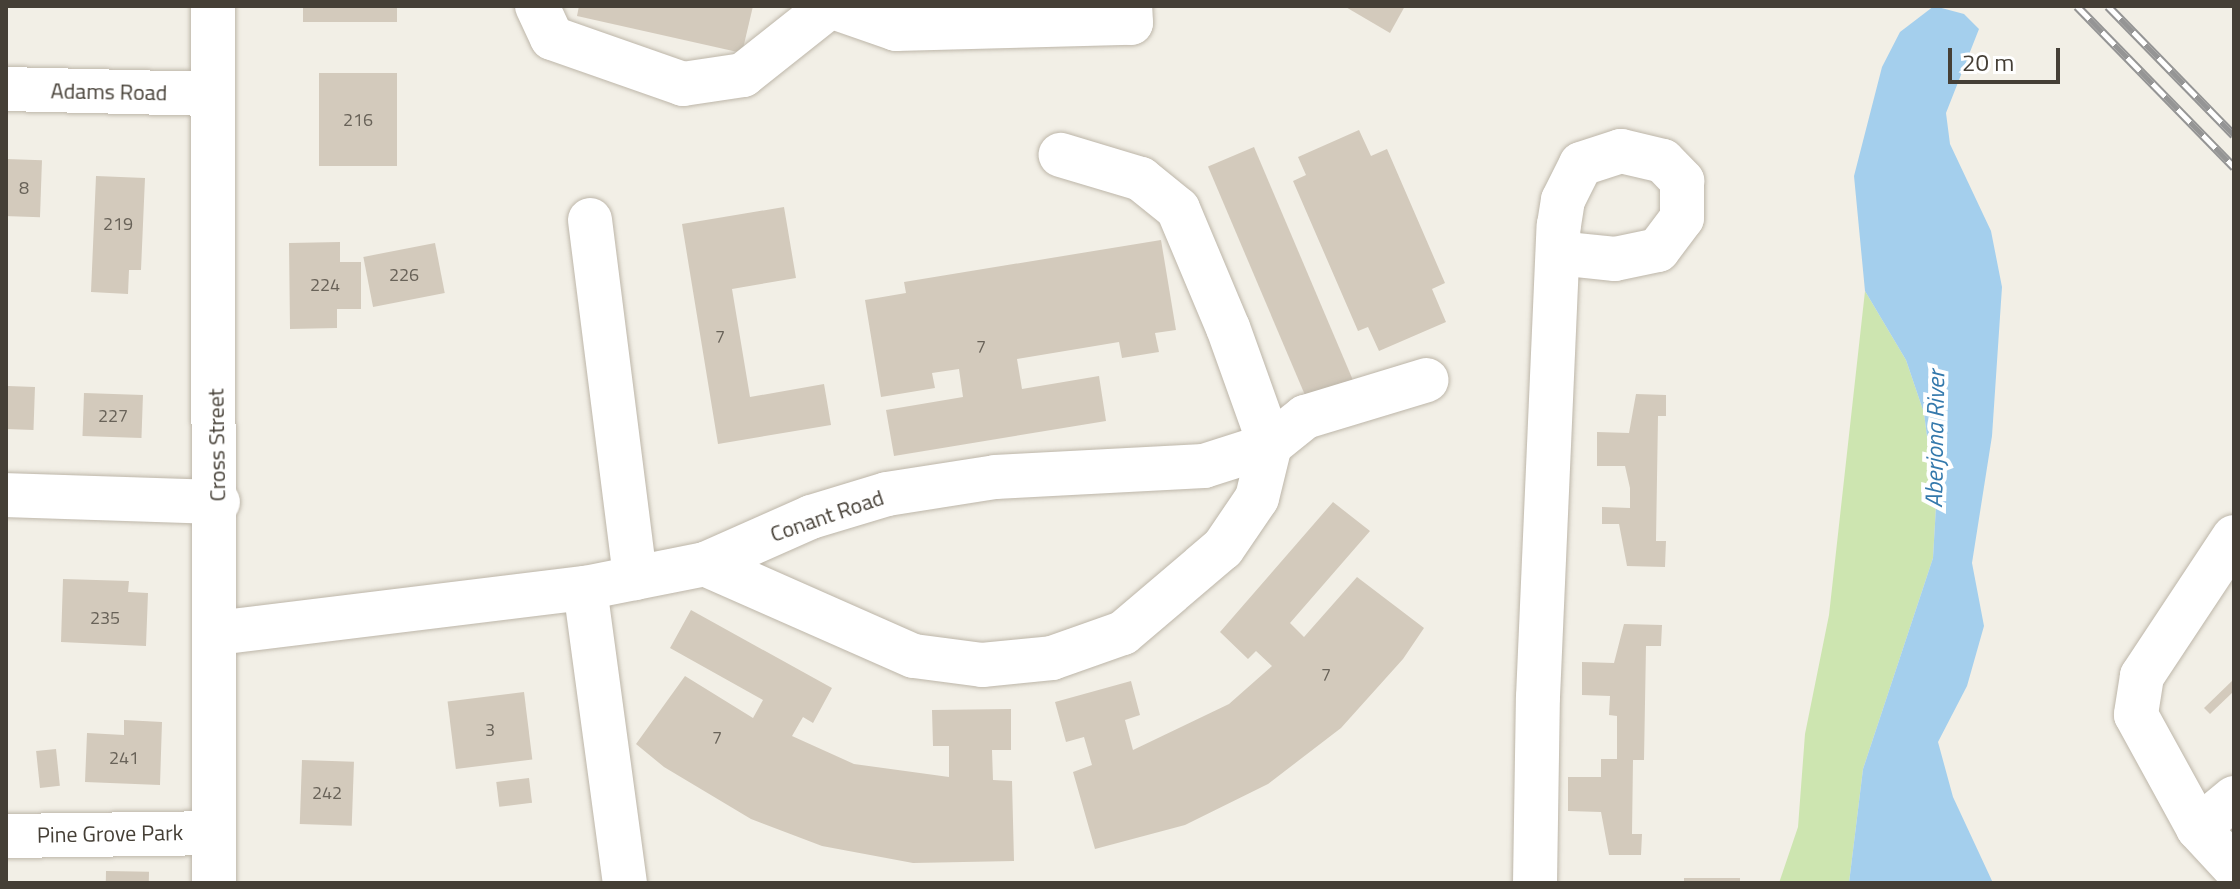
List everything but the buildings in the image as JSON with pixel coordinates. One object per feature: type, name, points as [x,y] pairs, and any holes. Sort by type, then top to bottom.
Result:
[{"type":"street","name":"Cross Street","points":[[213,6],[218,502],[214,883]]},
{"type":"street","points":[[537,6],[552,38],[683,84],[743,75],[830,6],[896,29],[1131,23],[1130,6]]},
{"type":"street","name":"Adams Road","points":[[6,89],[213,94]]},
{"type":"street","points":[[705,564],[914,656],[982,665],[1052,658],[1123,633],[1178,593],[1223,548],[1257,498],[1270,445],[1178,209],[1141,179],[1061,155]]},
{"type":"street","points":[[590,220],[635,578]]},
{"type":"street","points":[[1535,883],[1558,253]]},
{"type":"street","name":"Conant Road","points":[[217,633],[585,588],[705,564],[811,517],[887,494],[995,477],[1204,466],[1270,445],[1305,417],[1427,380]]},
{"type":"street","points":[[6,495],[218,502]]},
{"type":"street","points":[[2234,537],[2142,676],[2136,715],[2198,828],[2234,867]]},
{"type":"street","points":[[585,588],[625,883]]},
{"type":"street","points":[[2198,828],[2234,798]]},
{"type":"street","name":"Pine Grove Park","points":[[6,836],[214,833]]},
{"type":"green space","points":[[1865,291],[1906,360],[1924,413],[1936,506],[1933,558],[1863,769],[1849,883],[1779,883],[1798,827],[1805,734],[1829,615]]},
{"type":"water","name":"Aberjona River","points":[[1934,6],[1964,14],[1979,29],[1946,113],[1950,144],[1991,231],[2002,287],[1992,436],[1972,563],[1984,626],[1967,686],[1938,742],[1953,797],[1993,883],[1849,883],[1863,769],[1933,558],[1936,506],[1924,413],[1906,360],[1865,291],[1854,176],[1882,67],[1900,32]]},
{"type":"railway","points":[[2077,6],[2234,167]]},
{"type":"railway","points":[[2108,6],[2234,135]]}]
